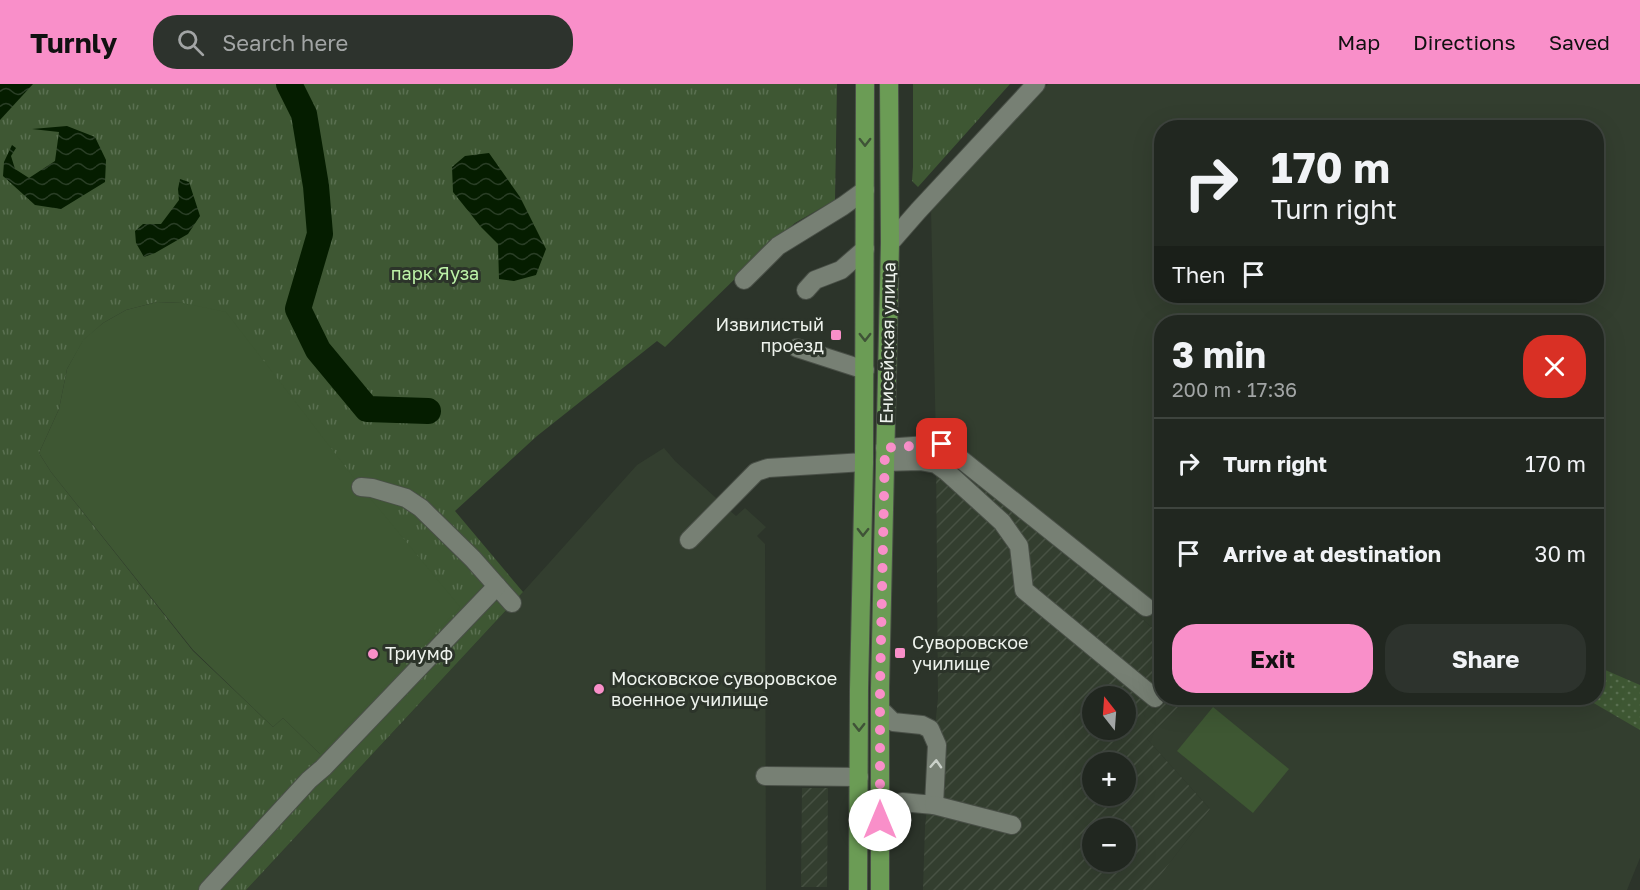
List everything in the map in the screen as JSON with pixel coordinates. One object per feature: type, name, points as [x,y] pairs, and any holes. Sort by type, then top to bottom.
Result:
[{"type":"main road","name":"Енисейская улица","points":[[858,890],[865,370],[865,84]]},
{"type":"main road","name":"Енисейская улица","points":[[880,890],[880,709],[890,243],[889,84]]},
{"type":"street","points":[[890,243],[1036,84]]},
{"type":"street","points":[[744,280],[778,246],[865,190]]},
{"type":"street","points":[[806,290],[815,280],[844,268],[865,249]]},
{"type":"street","points":[[797,348],[865,370]]},
{"type":"street","points":[[885,455],[942,444],[1146,607]]},
{"type":"street","points":[[885,455],[936,464],[947,472],[1002,522],[1019,546],[1024,590],[1154,697]]},
{"type":"street","points":[[688,540],[756,472],[768,468],[864,462]]},
{"type":"street","points":[[361,487],[406,498],[421,508],[473,559],[512,603]]},
{"type":"street","points":[[208,890],[309,780],[497,586]]},
{"type":"street","points":[[880,709],[893,722],[922,725],[930,729],[937,745],[934,804]]},
{"type":"street","points":[[765,776],[859,777]]},
{"type":"street","points":[[880,820],[902,802],[934,804],[1012,825]]},
{"type":"shaded area","points":[[1048,84],[1640,84],[1640,858],[1627,890],[1150,889],[1210,809],[1147,739],[1180,705],[1604,705],[1604,315],[1154,315],[1154,629],[936,446],[931,209]]},
{"type":"shaded area","points":[[936,446],[1154,629],[1154,705],[1180,705],[1147,739],[1210,809],[1151,890],[923,890],[925,828],[938,698]]},
{"type":"shaded area","name":"Московское суворовское военное училище","points":[[664,448],[675,461],[736,516],[745,508],[766,527],[757,536],[765,544],[766,890],[246,890],[523,592],[637,465]]},
{"type":"shaded area","points":[[802,788],[828,788],[827,887],[801,887]]},
{"type":"green space","name":"парк Яуза","points":[[0,84],[837,84],[835,200],[795,223],[665,347],[657,341],[537,436],[455,511],[523,592],[246,890],[0,890]],"holes":[[[157,302],[183,303],[320,754],[283,718],[273,727],[193,651],[51,472],[39,453],[59,409],[67,369],[83,341],[103,323],[126,310]]]},
{"type":"green space","points":[[913,84],[1010,84],[918,187],[912,181]]},
{"type":"green space","points":[[157,302],[183,303],[226,312],[361,487],[460,607],[320,754],[283,718],[273,727],[193,650],[51,472],[39,453],[59,409],[67,369],[83,340],[103,323],[126,310]]},
{"type":"green space","points":[[1604,669],[1640,685],[1640,730],[1597,705],[1604,705]]},
{"type":"green space","points":[[1213,707],[1289,769],[1253,813],[1177,751]]},
{"type":"water","points":[[0,84],[33,84],[0,120]]},
{"type":"water","points":[[67,126],[95,137],[106,160],[105,182],[61,209],[35,205],[3,176],[4,162],[12,145],[16,148],[11,156],[15,169],[29,178],[55,161],[59,132],[32,129]]},
{"type":"water","points":[[489,153],[520,197],[546,249],[536,275],[514,281],[499,279],[498,244],[453,192],[452,167],[465,156]]},
{"type":"water","points":[[180,179],[189,182],[200,216],[188,234],[144,257],[136,243],[135,231],[143,224],[161,224],[179,200]]},
{"type":"waterway","points":[[289,84],[304,114],[316,186],[320,234],[298,309],[318,350],[367,409],[428,411]]},
{"type":"place","name":"Извилистый проезд","points":[[836,335]]},
{"type":"place","name":"Суворовское училище","points":[[900,653]]},
{"type":"place","name":"Триумф","points":[[373,654]]},
{"type":"place","name":"Московское суворовское военное училище","points":[[599,689]]},
{"type":"route","points":[[880,820],[885,448],[942,444]]}]
